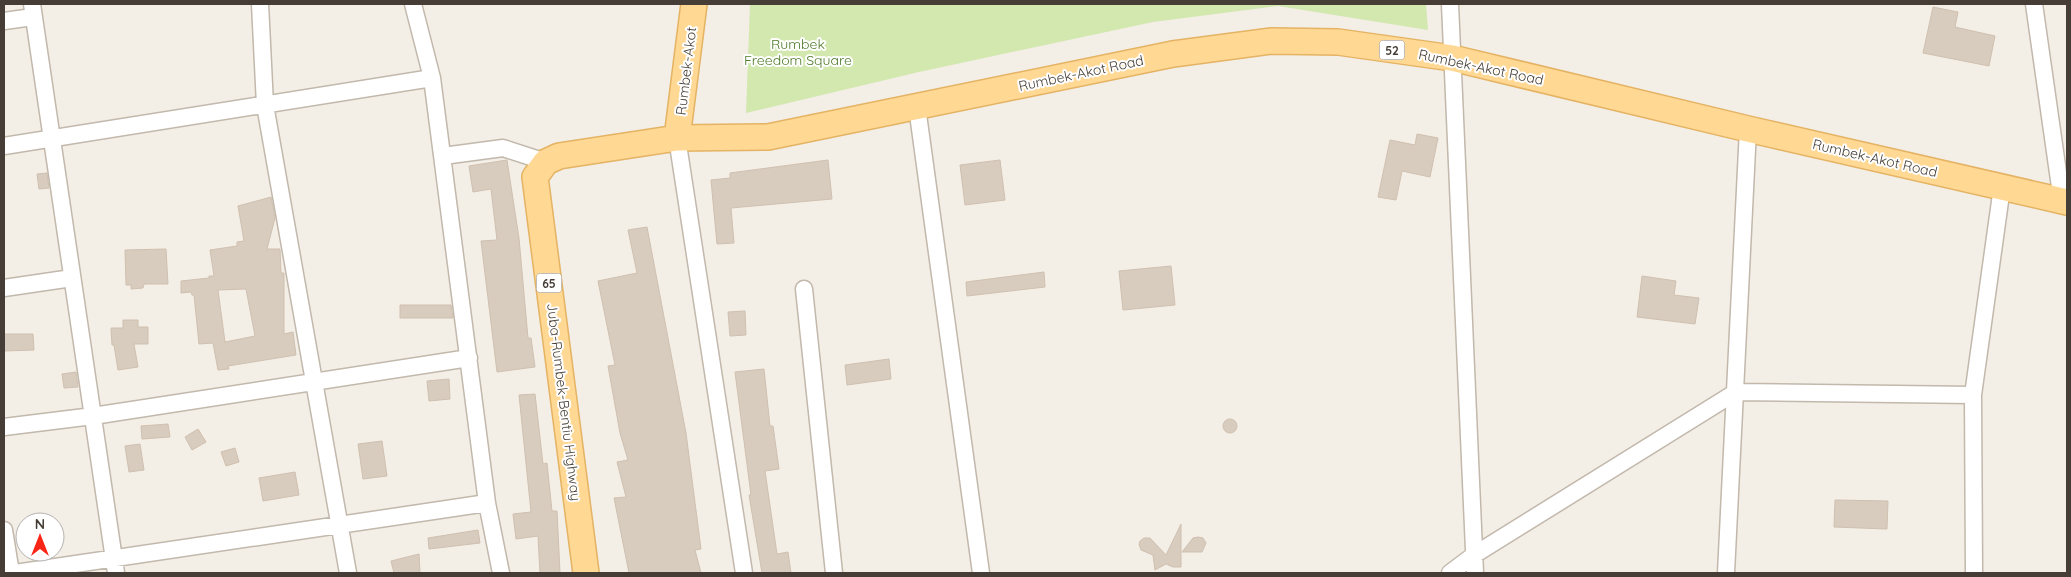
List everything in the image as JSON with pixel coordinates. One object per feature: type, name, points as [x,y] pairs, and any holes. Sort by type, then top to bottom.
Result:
[{"type":"main road","name":"Rumbek-Akot","points":[[677,138],[694,4]]},
{"type":"main road","name":"Rumbek-Akot Road","points":[[677,138],[710,136],[768,137],[1173,54],[1272,41],[1338,42],[1452,58],[1748,129],[2065,201]]},
{"type":"main road","points":[[546,162],[559,156],[677,138]]},
{"type":"main road","name":"Juba-Rumbek-Bentiu Highway","points":[[546,162],[535,177],[586,573]]},
{"type":"street","points":[[260,4],[265,105],[348,573]]},
{"type":"street","points":[[413,4],[432,78],[487,503],[501,573]]},
{"type":"street","points":[[1450,4],[1475,573]]},
{"type":"street","points":[[2034,4],[2065,201]]},
{"type":"street","points":[[4,21],[32,10],[114,566]]},
{"type":"street","points":[[4,146],[432,78]]},
{"type":"street","points":[[917,107],[981,573]]},
{"type":"street","points":[[1726,573],[1748,129]]},
{"type":"street","points":[[677,138],[744,573]]},
{"type":"street","points":[[442,156],[503,148],[546,162]]},
{"type":"street","points":[[1974,573],[1973,396],[2002,187]]},
{"type":"street","points":[[4,288],[72,278]]},
{"type":"street","points":[[804,289],[834,573]]},
{"type":"street","points":[[4,427],[93,416],[469,358]]},
{"type":"street","points":[[1450,573],[1474,555],[1736,392],[1973,396]]},
{"type":"street","points":[[4,530],[13,573],[114,566],[339,524],[487,503]]},
{"type":"green space","name":"Rumbek Freedom Square","points":[[750,4],[1426,4],[1428,30],[1278,6],[1153,22],[919,72],[746,113]]},
{"type":"building","points":[[1933,7],[1958,12],[1955,27],[1995,36],[1989,66],[1923,53]]},
{"type":"building","points":[[1417,134],[1438,138],[1430,177],[1402,171],[1396,200],[1378,197],[1390,140],[1415,145]]},
{"type":"building","points":[[507,160],[519,238],[528,338],[531,338],[535,367],[497,372],[481,241],[497,240],[491,189],[473,192],[469,166]]},
{"type":"building","points":[[828,160],[832,199],[731,208],[734,243],[717,244],[711,180],[730,178],[730,173]]},
{"type":"building","points":[[1000,160],[1005,200],[965,205],[960,165]]},
{"type":"building","points":[[47,173],[49,188],[39,189],[37,174]]},
{"type":"building","points":[[271,197],[275,218],[267,249],[280,249],[281,273],[284,273],[284,334],[293,332],[296,355],[228,366],[229,369],[218,370],[213,343],[199,344],[194,295],[191,292],[181,293],[181,281],[214,276],[210,250],[237,246],[237,242],[244,241],[238,206]],"holes":[[[246,289],[255,336],[225,342],[218,290]]]},
{"type":"building","points":[[647,227],[686,433],[701,549],[695,550],[701,573],[629,573],[614,498],[626,497],[617,462],[628,460],[620,433],[608,366],[615,365],[598,281],[637,273],[628,230]]},
{"type":"building","points":[[166,249],[168,284],[144,284],[143,288],[131,289],[131,285],[126,285],[125,250]]},
{"type":"building","points":[[1171,266],[1175,305],[1123,310],[1119,271]]},
{"type":"building","points":[[1044,272],[1045,287],[967,296],[966,282]]},
{"type":"building","points":[[1642,276],[1676,281],[1674,295],[1699,298],[1695,324],[1637,317]]},
{"type":"building","points":[[400,305],[451,305],[453,318],[400,318]]},
{"type":"building","points":[[745,311],[746,335],[730,336],[728,312]]},
{"type":"building","points":[[123,320],[138,320],[138,327],[148,327],[148,344],[134,344],[138,367],[118,370],[114,345],[112,345],[111,328],[123,328]]},
{"type":"building","points":[[4,334],[33,334],[34,350],[4,351]]},
{"type":"building","points":[[889,359],[891,379],[847,385],[845,365]]},
{"type":"building","points":[[764,369],[770,426],[773,426],[779,469],[765,471],[777,554],[788,552],[791,573],[762,573],[749,495],[751,495],[735,372]]},
{"type":"building","points":[[76,372],[78,387],[64,388],[62,374]]},
{"type":"building","points":[[449,379],[450,399],[429,401],[427,381]]},
{"type":"building","points":[[535,394],[543,464],[547,463],[552,511],[557,511],[560,573],[540,573],[538,536],[516,539],[513,514],[531,512],[519,395]]},
{"type":"building","points":[[1227,419],[1233,419],[1237,426],[1233,433],[1227,433],[1223,429],[1223,423]]},
{"type":"building","points":[[168,424],[170,437],[142,439],[141,426]]},
{"type":"building","points":[[198,429],[206,442],[192,450],[185,437]]},
{"type":"building","points":[[382,441],[387,476],[363,479],[358,444]]},
{"type":"building","points":[[140,444],[144,470],[129,472],[125,446]]},
{"type":"building","points":[[235,448],[239,462],[226,466],[221,452]]},
{"type":"building","points":[[295,472],[299,495],[263,501],[259,478]]},
{"type":"building","points":[[1835,500],[1888,501],[1887,529],[1834,527]]},
{"type":"building","points":[[1181,524],[1181,567],[1173,567],[1166,564],[1155,570],[1153,555],[1141,550],[1140,541],[1144,538],[1150,538],[1166,555]]},
{"type":"building","points":[[478,530],[480,543],[429,549],[428,538]]},
{"type":"building","points":[[1193,538],[1203,538],[1206,543],[1202,552],[1182,552]]},
{"type":"building","points":[[419,554],[420,573],[394,573],[391,561]]}]
